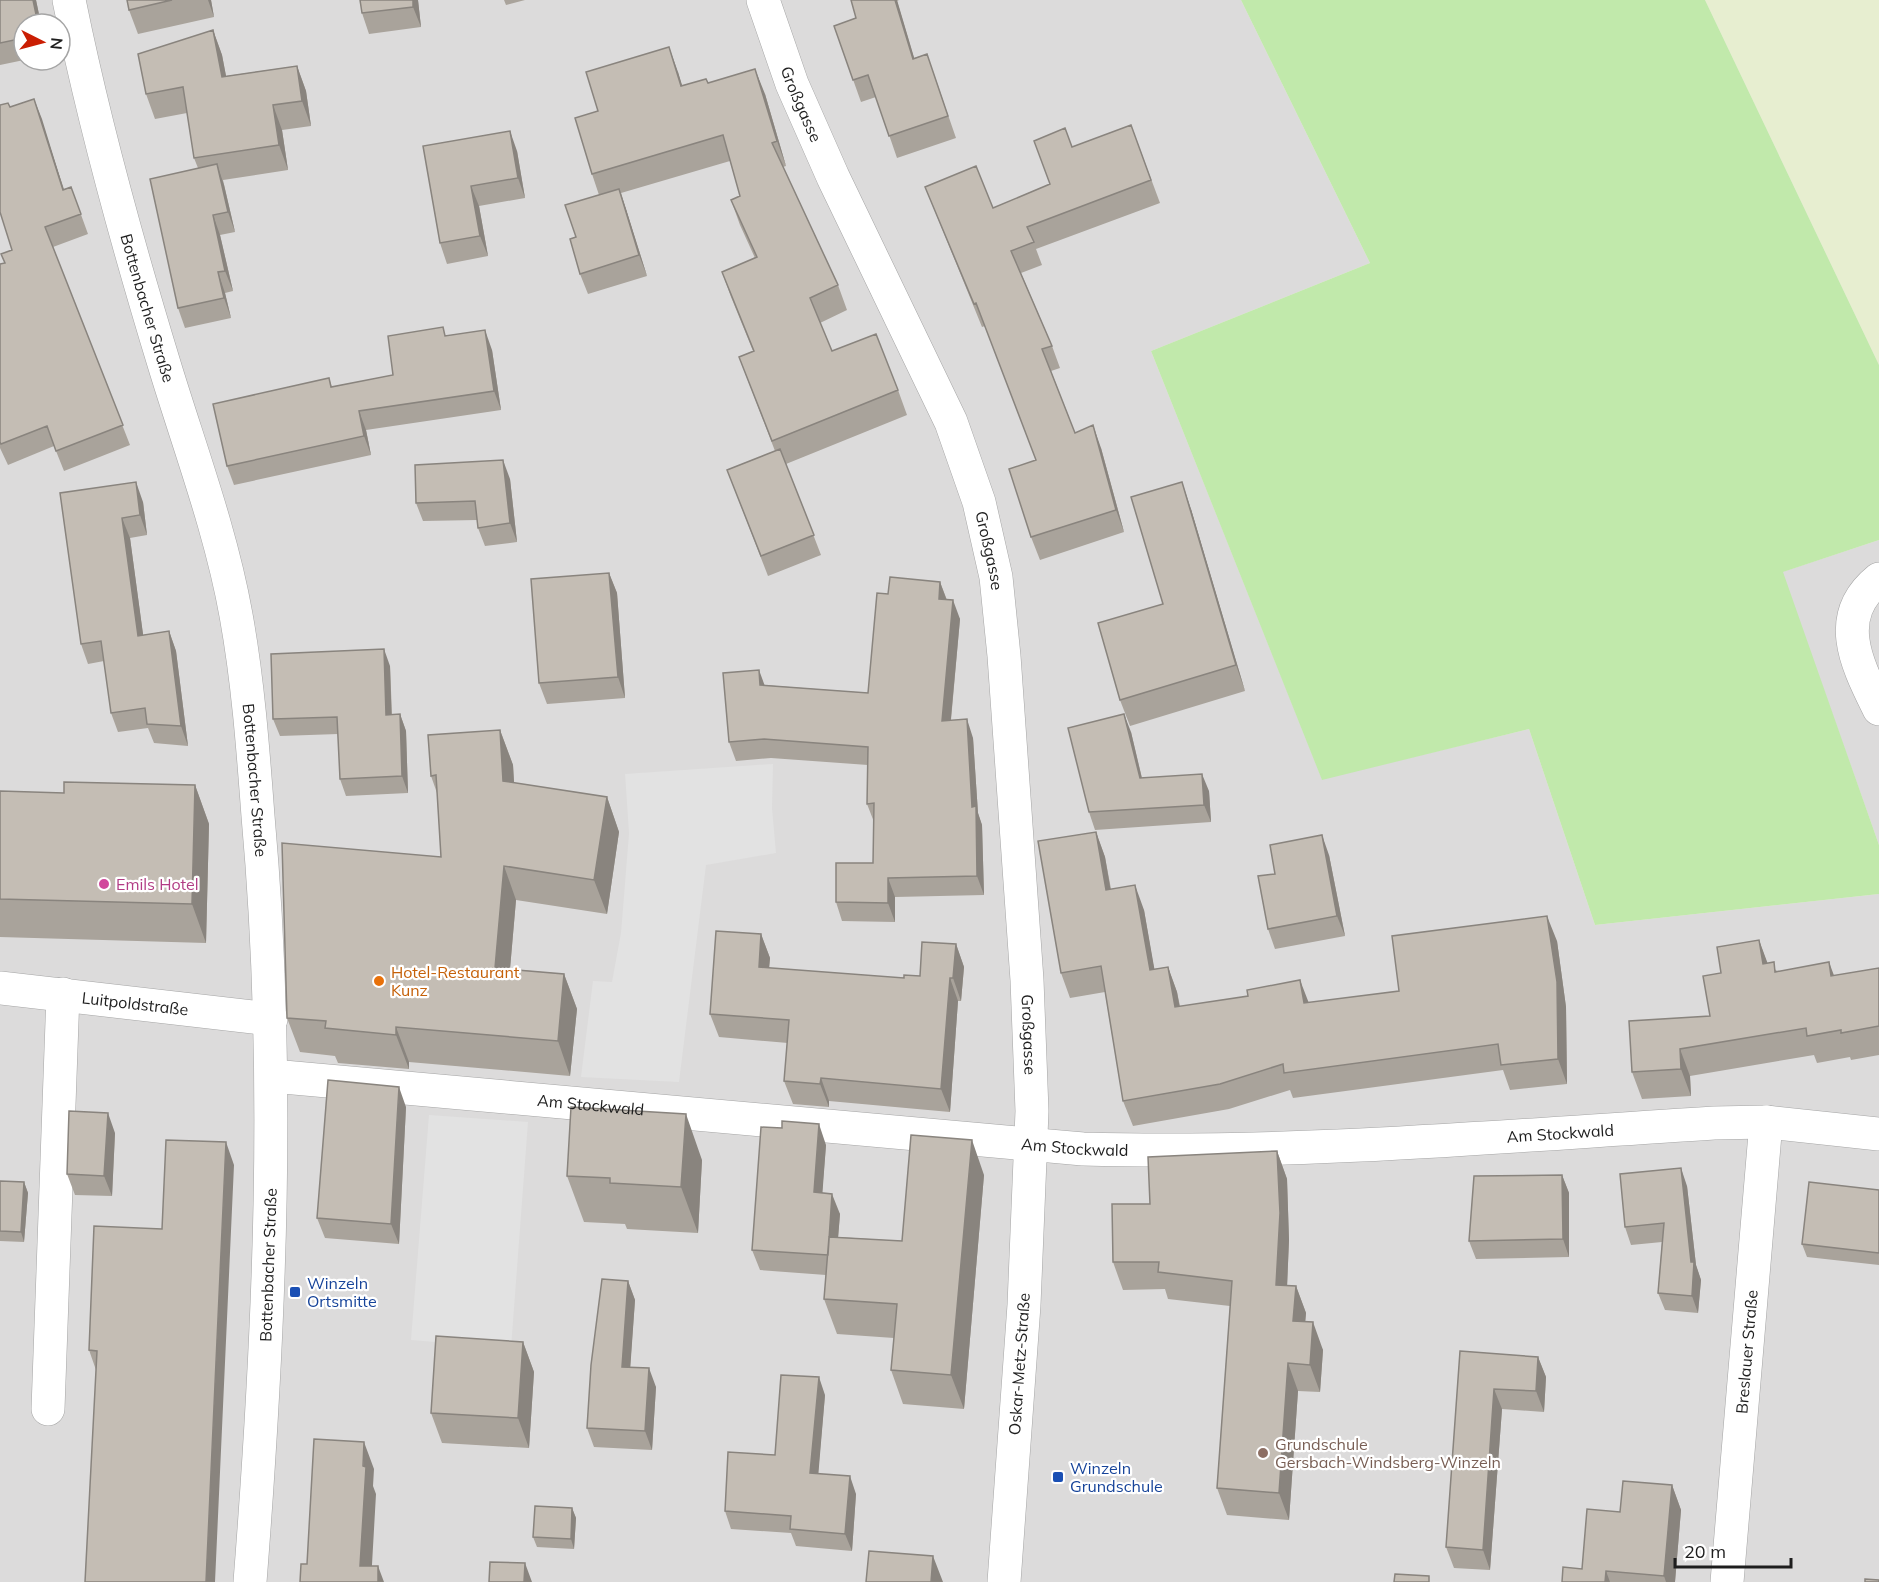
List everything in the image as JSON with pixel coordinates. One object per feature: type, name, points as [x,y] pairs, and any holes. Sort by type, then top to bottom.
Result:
[{"type":"street","name":"Bottenbacher Straße","points":[[69,0],[87,89],[127,243],[219,541],[236,612],[247,682],[262,856],[272,1076],[267,1323],[250,1582]]},
{"type":"street","name":"Großgasse","points":[[763,0],[792,84],[833,177],[951,422],[979,502],[996,577],[1004,656],[1027,980],[1032,1146]]},
{"type":"street","points":[[1879,579],[1862,593],[1850,631],[1858,666],[1879,710]]},
{"type":"street","name":"Luitpoldstraße","points":[[0,988],[270,1019]]},
{"type":"street","points":[[48,1409],[63,994]]},
{"type":"street","name":"Am Stockwald","points":[[272,1076],[1032,1146],[1155,1151],[1269,1148],[1702,1123],[1766,1122],[1879,1134]]},
{"type":"street","name":"Breslauer Straße","points":[[1727,1582],[1766,1122]]},
{"type":"street","name":"Oskar-Metz-Straße","points":[[1004,1582],[1032,1146]]},
{"type":"shaded area","points":[[0,0],[1241,0],[1370,263],[1151,351],[1322,779],[1529,729],[1595,925],[1879,894],[1879,1582],[0,1582]]},
{"type":"shaded area","points":[[1879,540],[1879,845],[1782,572]]},
{"type":"shaded area","points":[[773,764],[772,808],[776,853],[706,865],[679,1082],[581,1077],[593,981],[612,982],[621,933],[629,834],[625,774]]},
{"type":"shaded area","points":[[429,1115],[528,1122],[511,1348],[411,1340]]},
{"type":"green space","points":[[1241,0],[1705,0],[1879,365],[1879,540],[1783,572],[1879,845],[1879,894],[1595,925],[1529,729],[1322,780],[1151,351],[1370,263]]},
{"type":"green space","points":[[1705,0],[1879,0],[1879,365]]},
{"type":"building","points":[[0,0],[33,0],[36,12],[12,12],[12,40],[0,43]]},
{"type":"building","points":[[127,0],[172,0],[129,10]]},
{"type":"building","points":[[360,0],[413,0],[413,7],[362,13]]},
{"type":"building","points":[[851,0],[895,0],[913,59],[927,54],[948,116],[889,136],[868,75],[853,80],[834,26],[856,18]]},
{"type":"building","points":[[213,30],[222,77],[297,66],[302,101],[273,105],[279,145],[194,158],[183,87],[146,94],[138,54]]},
{"type":"building","points":[[669,47],[681,86],[706,79],[708,83],[755,69],[777,141],[772,143],[838,285],[810,298],[832,351],[876,334],[898,390],[772,441],[739,357],[754,351],[722,272],[757,257],[731,200],[740,196],[723,135],[592,174],[575,118],[598,111],[586,72]]},
{"type":"building","points":[[34,99],[63,190],[71,187],[81,214],[45,227],[123,425],[56,451],[47,426],[1,444],[0,442],[0,264],[5,263],[1,254],[12,250],[0,212],[0,105],[8,103],[10,107]]},
{"type":"building","points":[[1131,125],[1151,180],[1027,227],[1034,242],[1011,251],[1052,346],[1042,349],[1075,433],[1093,425],[1116,510],[1031,537],[1009,469],[1036,460],[976,303],[974,304],[925,187],[976,166],[993,208],[1050,184],[1034,141],[1065,128],[1072,147]]},
{"type":"building","points":[[510,131],[518,178],[471,186],[480,236],[440,243],[423,146]]},
{"type":"building","points":[[217,164],[228,212],[213,215],[225,271],[218,272],[224,298],[178,308],[150,179]]},
{"type":"building","points":[[619,189],[639,255],[580,274],[570,239],[576,237],[565,205]]},
{"type":"building","points":[[443,327],[445,336],[485,330],[494,391],[359,411],[364,436],[227,466],[213,404],[329,378],[331,387],[393,375],[388,336]]},
{"type":"building","points":[[780,449],[814,535],[761,556],[727,470]]},
{"type":"building","points":[[503,460],[510,523],[478,528],[475,501],[416,503],[415,465]]},
{"type":"building","points":[[136,482],[140,515],[122,518],[138,636],[169,631],[181,726],[147,724],[145,708],[111,713],[101,641],[81,644],[60,493]]},
{"type":"building","points":[[1182,482],[1236,665],[1120,700],[1098,623],[1163,604],[1131,497]]},
{"type":"building","points":[[609,573],[618,677],[539,683],[531,579]]},
{"type":"building","points":[[890,577],[940,582],[939,599],[953,600],[942,721],[967,719],[972,807],[976,806],[977,876],[888,878],[888,903],[836,902],[836,863],[873,863],[874,803],[867,804],[868,747],[764,739],[729,742],[723,673],[759,670],[760,685],[868,693],[877,593],[888,594]]},
{"type":"building","points":[[384,649],[386,715],[400,714],[402,776],[340,779],[337,717],[273,719],[271,654]]},
{"type":"building","points":[[1124,714],[1140,778],[1202,774],[1204,805],[1089,812],[1068,728]]},
{"type":"building","points":[[500,730],[503,781],[607,797],[594,880],[504,866],[495,968],[564,974],[558,1041],[396,1027],[396,1035],[325,1028],[326,1021],[287,1018],[282,843],[441,857],[436,775],[431,776],[428,735]]},
{"type":"building","name":"Emils Hotel","points":[[64,782],[195,785],[192,904],[0,899],[0,791],[64,793]]},
{"type":"building","points":[[1096,832],[1106,890],[1135,885],[1150,970],[1168,967],[1175,1007],[1248,996],[1247,990],[1300,980],[1304,1003],[1399,991],[1392,936],[1547,916],[1557,982],[1558,1059],[1501,1065],[1498,1044],[1284,1073],[1283,1064],[1220,1084],[1123,1101],[1101,966],[1061,973],[1038,841]]},
{"type":"building","points":[[1322,835],[1337,916],[1268,929],[1258,876],[1275,874],[1270,845]]},
{"type":"building","points":[[716,931],[761,934],[759,967],[904,978],[904,975],[920,976],[922,942],[956,944],[953,978],[950,978],[941,1089],[821,1078],[820,1084],[784,1081],[789,1020],[710,1014]]},
{"type":"building","points":[[1759,940],[1763,964],[1774,962],[1775,972],[1829,962],[1831,976],[1879,968],[1879,1026],[1807,1036],[1806,1028],[1680,1049],[1681,1069],[1632,1072],[1629,1021],[1710,1016],[1703,976],[1721,973],[1717,947]]},
{"type":"building","points":[[328,1080],[399,1087],[391,1224],[317,1218]]},
{"type":"building","points":[[571,1107],[686,1114],[681,1187],[610,1183],[610,1178],[567,1176]]},
{"type":"building","points":[[69,1111],[108,1113],[104,1176],[67,1174]]},
{"type":"building","points":[[782,1121],[819,1124],[814,1192],[832,1194],[828,1255],[752,1250],[761,1127],[782,1128]]},
{"type":"building","points":[[911,1135],[972,1140],[951,1375],[891,1370],[897,1304],[824,1299],[829,1237],[902,1241]]},
{"type":"building","points":[[166,1140],[226,1142],[206,1582],[85,1582],[97,1351],[89,1350],[94,1226],[162,1229]]},
{"type":"building","points":[[1277,1151],[1280,1213],[1276,1285],[1296,1286],[1293,1321],[1313,1322],[1310,1365],[1288,1363],[1279,1493],[1217,1488],[1232,1281],[1158,1272],[1159,1262],[1113,1262],[1112,1204],[1150,1204],[1148,1157]]},
{"type":"building","points":[[1681,1168],[1691,1262],[1694,1262],[1692,1296],[1658,1293],[1664,1223],[1625,1227],[1620,1174]]},
{"type":"building","points":[[1562,1175],[1563,1239],[1469,1241],[1474,1176]]},
{"type":"building","points":[[0,1181],[24,1182],[21,1232],[0,1231]]},
{"type":"building","points":[[1809,1182],[1879,1190],[1879,1253],[1802,1244]]},
{"type":"building","points":[[602,1279],[628,1281],[622,1367],[649,1368],[645,1431],[587,1428],[591,1365]]},
{"type":"building","points":[[436,1336],[523,1342],[518,1418],[431,1413]]},
{"type":"building","points":[[1460,1351],[1538,1357],[1536,1391],[1494,1389],[1483,1550],[1446,1547]]},
{"type":"building","points":[[781,1375],[819,1377],[810,1473],[850,1476],[845,1534],[790,1529],[791,1516],[725,1511],[728,1452],[775,1455]]},
{"type":"building","points":[[314,1439],[364,1442],[363,1466],[366,1467],[360,1566],[378,1566],[378,1582],[300,1582],[301,1564],[307,1564]]},
{"type":"building","points":[[1623,1481],[1672,1485],[1664,1576],[1606,1571],[1605,1582],[1562,1582],[1563,1567],[1582,1569],[1587,1509],[1620,1512]]},
{"type":"building","points":[[535,1506],[572,1508],[571,1539],[533,1537]]},
{"type":"building","points":[[869,1551],[933,1556],[931,1582],[866,1582]]},
{"type":"building","points":[[490,1562],[525,1563],[524,1582],[489,1582]]},
{"type":"building","points":[[1395,1574],[1429,1576],[1429,1582],[1394,1582]]},
{"type":"building","points":[[1865,1579],[1879,1580],[1879,1582],[1865,1582]]},
{"type":"place","name":"Emils Hotel","points":[[104,884]]},
{"type":"place","name":"Hotel-Restaurant Kunz","points":[[379,981]]},
{"type":"place","name":"Winzeln Ortsmitte","points":[[295,1292]]},
{"type":"place","name":"Grundschule Gersbach-Windsberg-Winzeln","points":[[1263,1453]]},
{"type":"place","name":"Winzeln Grundschule","points":[[1058,1477]]}]
